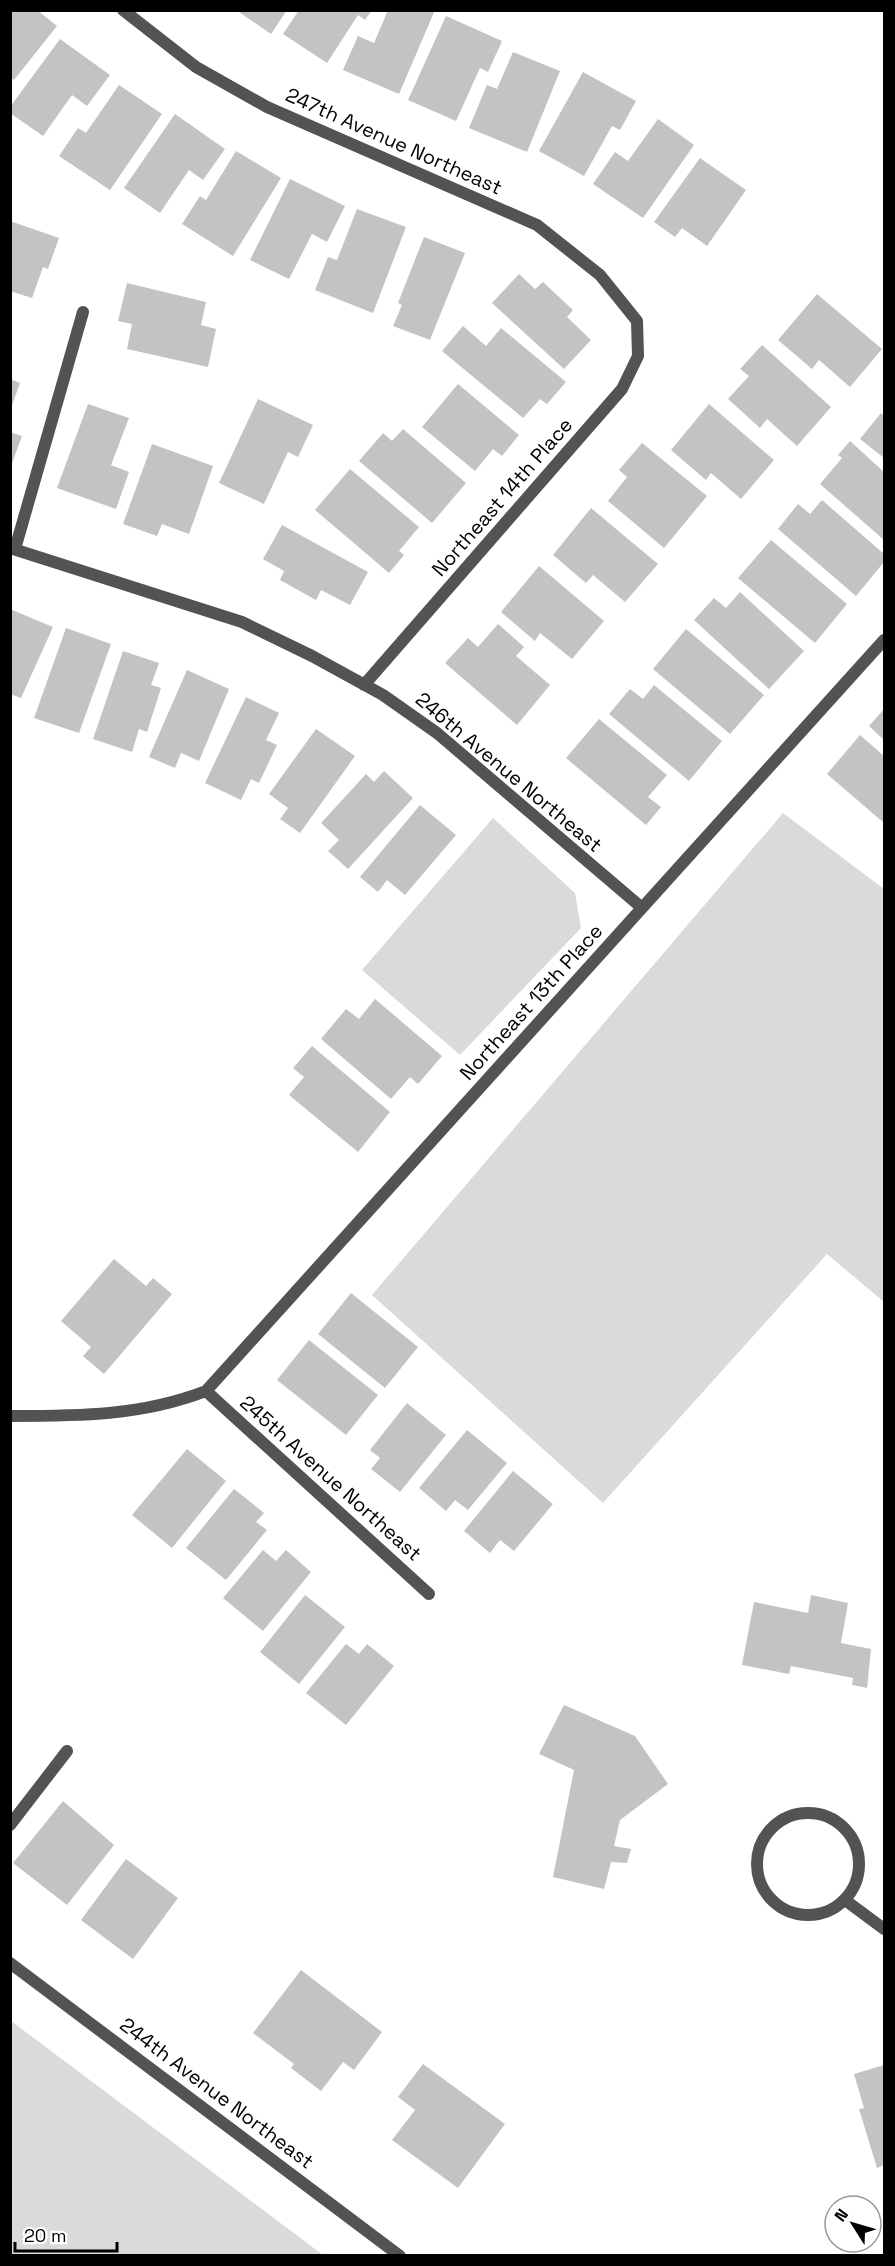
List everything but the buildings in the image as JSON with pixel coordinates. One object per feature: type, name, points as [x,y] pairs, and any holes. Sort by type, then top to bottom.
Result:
[{"type":"street","name":"247th Avenue Northeast","points":[[123,10],[196,67],[267,107],[537,225],[600,275],[637,321]]},
{"type":"street","points":[[13,548],[83,312]]},
{"type":"street","name":"Northeast 14th Place","points":[[364,685],[622,389],[638,356],[637,321]]},
{"type":"street","name":"246th Avenue Northeast","points":[[13,548],[242,622],[364,685],[437,733],[641,907]]},
{"type":"street","name":"Northeast 13th Place","points":[[206,1391],[641,907],[885,640]]},
{"type":"street","points":[[10,1416],[95,1416],[179,1401],[206,1391]]},
{"type":"street","name":"245th Avenue Northeast","points":[[206,1391],[429,1594]]},
{"type":"street","points":[[10,1825],[67,1750]]},
{"type":"street","points":[[807,1812],[824,1815],[839,1823],[851,1836],[858,1852],[860,1869],[855,1885],[845,1900],[832,1910],[816,1915],[799,1915],[783,1910],[770,1900],[760,1885],[756,1869],[757,1852],[764,1836],[790,1815],[807,1812]]},
{"type":"street","points":[[845,1900],[885,1929]]},
{"type":"street","name":"244th Avenue Northeast","points":[[10,1963],[400,2256]]},
{"type":"shaded area","points":[[783,813],[884,889],[884,1302],[827,1254],[603,1503],[372,1295]]},
{"type":"shaded area","points":[[493,818],[575,893],[581,928],[460,1055],[362,970]]},
{"type":"shaded area","points":[[11,2021],[323,2255],[11,2255]]}]
